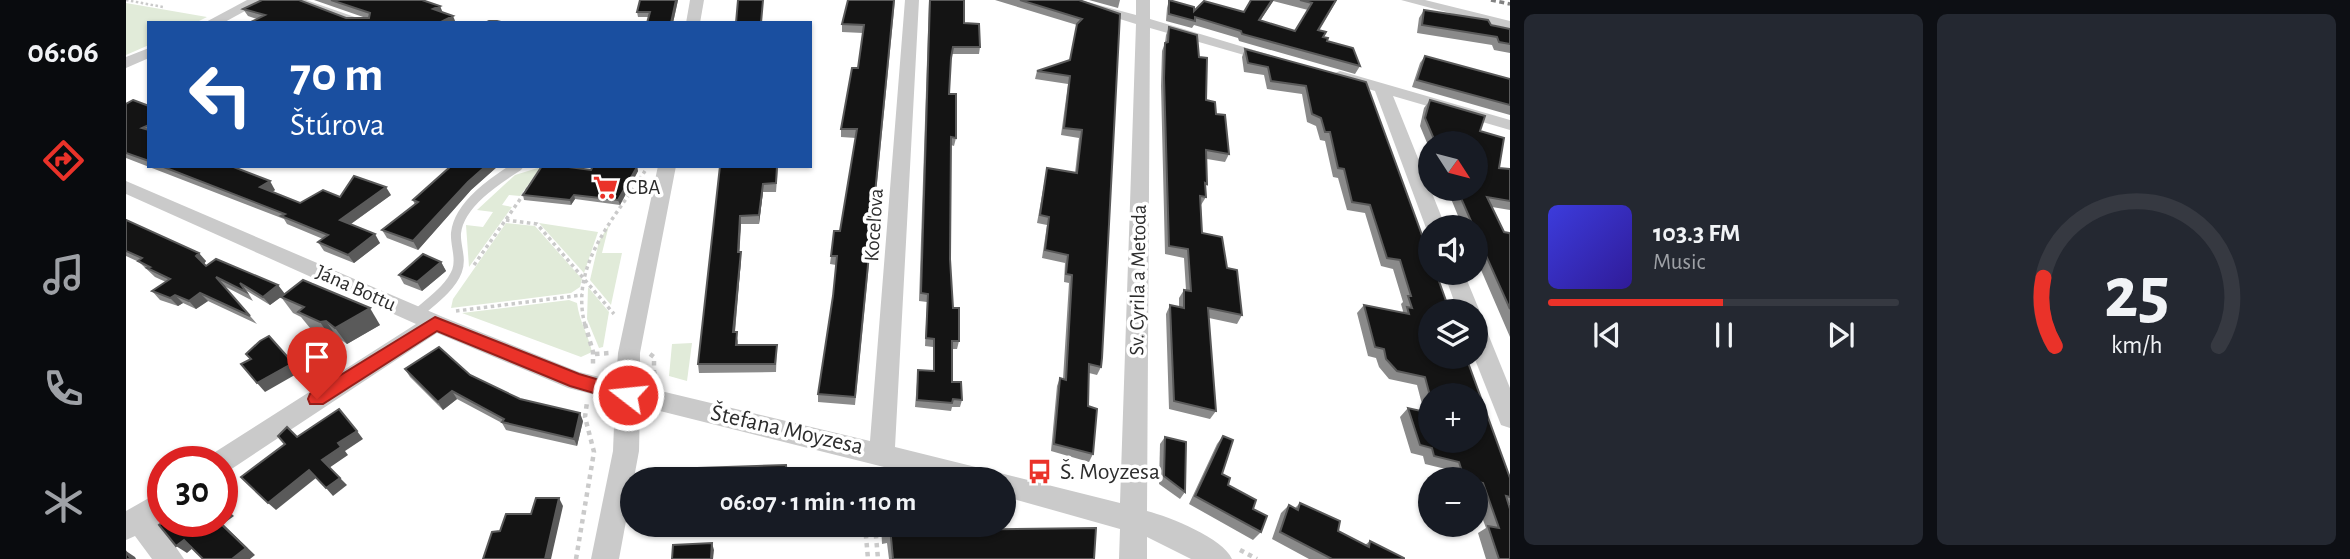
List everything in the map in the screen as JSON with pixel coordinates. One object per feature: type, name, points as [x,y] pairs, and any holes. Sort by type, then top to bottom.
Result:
[{"type":"street","points":[[215,21],[258,0]]},
{"type":"street","points":[[292,0],[359,21]]},
{"type":"street","points":[[693,21],[697,0]]},
{"type":"street","name":"Koceľova","points":[[881,452],[912,0]]},
{"type":"street","points":[[1065,0],[1288,62]]},
{"type":"street","name":"Sv. Cyrila a Metoda","points":[[1133,559],[1143,0]]},
{"type":"street","points":[[1408,0],[1510,24]]},
{"type":"street","points":[[126,63],[147,53]]},
{"type":"street","points":[[1327,73],[1510,125]]},
{"type":"street","points":[[1382,88],[1431,215]]},
{"type":"street","points":[[605,559],[626,451],[629,353],[667,168]]},
{"type":"street","name":"Jána Bottu","points":[[126,187],[434,317],[576,381],[628,395]]},
{"type":"street","points":[[238,450],[434,317]]},
{"type":"street","points":[[1488,362],[1510,418]]},
{"type":"street","name":"Štefana Moyzesa","points":[[628,395],[937,467]]},
{"type":"street","points":[[1016,487],[1163,528],[1218,559]]},
{"type":"street","points":[[147,513],[132,523],[170,559]]},
{"type":"lane","points":[[434,317],[458,268],[456,232],[462,216],[489,187],[515,168]]},
{"type":"path","points":[[126,1],[163,7]]},
{"type":"path","points":[[594,363],[595,354],[581,309],[585,280],[598,237],[645,173]]},
{"type":"path","points":[[466,276],[530,185]]},
{"type":"path","points":[[506,220],[537,224],[614,314]]},
{"type":"path","points":[[434,317],[582,295]]},
{"type":"path","points":[[595,354],[609,353]]},
{"type":"path","points":[[576,559],[594,452],[585,417],[586,405]]},
{"type":"path","points":[[866,537],[868,559]]},
{"type":"path","points":[[876,537],[878,559]]},
{"type":"green space","points":[[126,3],[207,17],[199,21],[147,21],[147,46],[126,55]]},
{"type":"green space","points":[[540,168],[520,196],[509,195],[502,205],[512,207],[469,267],[466,225],[483,227],[493,212],[477,210],[515,175]]},
{"type":"green space","points":[[506,223],[535,226],[582,279],[580,287],[571,293],[451,308],[453,299]]},
{"type":"green space","points":[[539,223],[598,232],[584,273]]},
{"type":"green space","points":[[609,225],[602,253],[622,253],[611,305],[590,280],[599,241]]},
{"type":"green space","points":[[588,287],[609,312],[603,347],[599,348],[587,319]]},
{"type":"green space","points":[[569,300],[577,303],[592,352],[581,357],[462,313]]},
{"type":"green space","points":[[692,343],[687,381],[669,376],[672,344]]},
{"type":"building","points":[[262,0],[299,0],[346,18],[369,18],[370,13],[331,0],[422,0],[440,6],[433,9],[453,16],[443,21],[253,21],[265,15],[243,9]]},
{"type":"building","points":[[640,0],[676,0],[671,21],[648,21],[650,12],[637,12]]},
{"type":"building","points":[[738,0],[763,0],[761,21],[736,21]]},
{"type":"building","points":[[848,0],[894,0],[855,397],[818,394],[837,256],[831,256],[834,231],[840,231],[857,129],[841,129],[852,68],[858,68],[864,25],[842,24]]},
{"type":"building","points":[[930,0],[964,0],[964,23],[979,24],[980,47],[953,47],[951,58],[949,94],[956,94],[956,138],[951,137],[950,259],[953,308],[959,308],[959,341],[952,341],[952,382],[961,382],[962,400],[953,399],[952,403],[917,400],[918,370],[934,371],[934,339],[926,338],[928,294],[921,293]]},
{"type":"building","points":[[1020,0],[1079,0],[1120,14],[1102,358],[1101,367],[1089,364],[1088,406],[1097,409],[1093,454],[1054,444],[1060,378],[1066,380],[1072,275],[1066,274],[1068,255],[1045,250],[1049,217],[1040,215],[1047,168],[1077,173],[1082,130],[1064,128],[1070,76],[1037,71],[1070,60],[1077,24],[1082,19]]},
{"type":"building","points":[[1169,0],[1194,7],[1194,11],[1204,1],[1244,12],[1251,0],[1272,0],[1259,20],[1295,31],[1312,3],[1300,0],[1336,0],[1318,30],[1326,32],[1323,37],[1328,38],[1327,41],[1353,48],[1360,66],[1242,34],[1241,31],[1195,17],[1195,21],[1169,14]]},
{"type":"building","points":[[1424,10],[1488,20],[1491,25],[1510,29],[1510,44],[1499,42],[1497,37],[1422,25]]},
{"type":"building","points":[[1169,27],[1197,35],[1199,57],[1207,58],[1206,100],[1215,102],[1216,114],[1225,115],[1229,154],[1206,150],[1206,197],[1200,196],[1202,233],[1222,237],[1227,268],[1237,270],[1242,315],[1208,308],[1216,411],[1174,401],[1170,305],[1184,308],[1184,290],[1191,291],[1188,249],[1169,246],[1164,78],[1165,43],[1168,42]]},
{"type":"building","points":[[1245,49],[1366,82],[1418,224],[1418,285],[1440,285],[1445,299],[1418,299],[1418,369],[1470,369],[1475,383],[1427,383],[1425,377],[1397,371],[1386,359],[1384,349],[1375,347],[1364,305],[1409,314],[1407,307],[1412,308],[1400,260],[1387,258],[1370,205],[1352,202],[1344,169],[1338,168],[1330,132],[1325,132],[1321,118],[1312,114],[1306,86],[1271,81],[1268,67],[1248,63]]},
{"type":"building","points":[[1425,56],[1510,79],[1510,105],[1417,80]]},
{"type":"building","points":[[133,100],[147,105],[147,126],[142,128],[147,129],[147,160],[126,153],[126,104]]},
{"type":"building","points":[[1430,100],[1485,116],[1480,131],[1430,131],[1425,118]]},
{"type":"building","points":[[1488,133],[1504,138],[1499,168],[1510,169],[1510,201],[1488,197]]},
{"type":"building","points":[[166,168],[236,168],[270,181],[260,187],[300,203],[323,190],[340,197],[354,176],[386,187],[340,220],[375,234],[348,255],[318,242],[328,235],[281,216],[285,214]]},
{"type":"building","points":[[449,168],[484,168],[413,241],[382,230],[418,202],[413,200]]},
{"type":"building","points":[[541,168],[636,168],[618,200],[574,195],[570,200],[523,195]]},
{"type":"building","points":[[720,168],[777,168],[776,183],[763,184],[759,215],[740,216],[738,252],[741,252],[733,332],[737,332],[736,345],[777,345],[775,364],[698,364]]},
{"type":"building","points":[[1488,199],[1504,232],[1510,234],[1510,309],[1488,260],[1488,215],[1468,215],[1462,201]]},
{"type":"building","points":[[126,220],[199,253],[196,256],[206,266],[216,259],[278,285],[263,297],[240,283],[246,292],[216,277],[250,316],[200,293],[189,301],[175,295],[170,298],[152,291],[170,279],[147,268],[150,267],[138,261],[142,258],[126,251]]},
{"type":"building","points":[[423,254],[441,262],[417,282],[399,275]]},
{"type":"building","points":[[303,280],[370,308],[335,328],[326,321],[320,322],[298,312],[304,307],[281,297]]},
{"type":"building","points":[[269,336],[293,363],[257,383],[241,364],[251,359],[246,354]]},
{"type":"building","points":[[439,347],[470,375],[520,399],[580,413],[574,439],[502,422],[504,419],[452,391],[438,402],[405,369]]},
{"type":"building","points":[[1408,408],[1418,410],[1418,439]]},
{"type":"building","points":[[339,409],[357,431],[338,443],[341,447],[322,460],[340,478],[326,488],[309,470],[268,503],[241,477],[285,444],[278,436],[287,427],[297,437]]},
{"type":"building","points":[[1488,418],[1510,478],[1510,497],[1506,496],[1510,509],[1510,559],[1499,559],[1488,526],[1499,528],[1488,497],[1488,467],[1461,467],[1459,462],[1434,456],[1433,453],[1488,453]]},
{"type":"building","points":[[1223,436],[1233,440],[1222,474],[1230,478],[1228,485],[1256,500],[1253,509],[1267,516],[1261,532],[1195,496]]},
{"type":"building","points":[[1165,437],[1186,442],[1185,492],[1164,476]]},
{"type":"building","points":[[786,465],[786,467],[727,467]]},
{"type":"building","points":[[536,498],[559,498],[545,559],[483,559],[492,532],[500,531],[506,514],[531,514]]},
{"type":"building","points":[[1300,503],[1340,521],[1338,531],[1369,547],[1370,541],[1404,559],[1332,559],[1280,532],[1289,505],[1298,510]]},
{"type":"building","points":[[1096,528],[1094,559],[893,559],[891,537],[1016,537],[1016,529]]},
{"type":"building","points":[[169,537],[235,537],[246,548],[232,559],[203,559],[184,540],[176,546]]},
{"type":"building","points":[[712,543],[711,559],[672,559],[673,545]]},
{"type":"railway","points":[[1491,0],[1510,4]]},
{"type":"place","name":"CBA","points":[[606,187]]},
{"type":"place","name":"Š. Moyzesa","points":[[1040,472]]},
{"type":"route","points":[[317,399],[435,323],[576,381],[628,395]]}]
